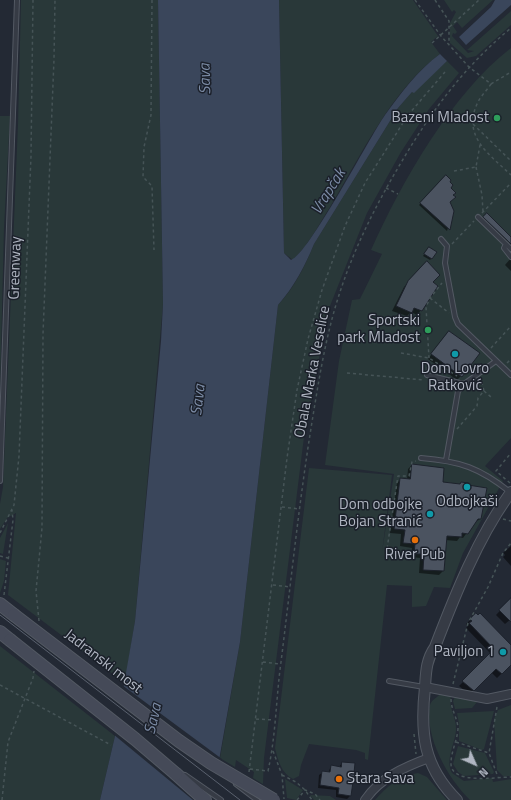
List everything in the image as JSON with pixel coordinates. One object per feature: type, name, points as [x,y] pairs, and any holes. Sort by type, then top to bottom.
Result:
[{"type":"main road","name":"Jadranski most","points":[[2,599],[14,614],[179,741],[211,763],[274,800]]},
{"type":"main road","points":[[0,632],[150,751],[205,800]]},
{"type":"street","points":[[457,800],[440,781],[429,758],[422,728],[422,709],[426,668],[430,654],[435,647],[457,593],[480,546],[482,537],[511,492]]},
{"type":"street","points":[[480,546],[511,499]]},
{"type":"street","points":[[425,687],[487,699],[511,694]]},
{"type":"street","points":[[365,800],[385,779],[408,766],[429,758]]},
{"type":"lane","points":[[0,481],[17,0]]},
{"type":"lane","points":[[478,217],[511,250]]},
{"type":"lane","points":[[441,239],[447,246],[445,264],[458,324],[511,375]]},
{"type":"lane","points":[[506,244],[504,248],[511,257]]},
{"type":"lane","points":[[446,460],[458,392],[465,384],[496,361]]},
{"type":"lane","points":[[427,374],[465,384]]},
{"type":"lane","points":[[421,458],[446,460],[482,472],[511,492]]},
{"type":"lane","points":[[389,681],[425,687]]},
{"type":"lane","points":[[150,751],[221,800]]},
{"type":"lane","name":"Jadranski most","points":[[211,763],[257,800]]},
{"type":"path","name":"Greenway","points":[[0,532],[12,509],[19,456],[31,156],[33,0]]},
{"type":"path","points":[[39,625],[39,611],[36,592],[42,528],[43,334],[55,0]]},
{"type":"path","points":[[152,0],[151,115],[144,147],[142,177],[152,186],[154,250]]},
{"type":"path","points":[[415,0],[441,36],[470,67],[491,84]]},
{"type":"path","points":[[435,0],[448,20],[450,45]]},
{"type":"path","points":[[432,43],[479,0]]},
{"type":"path","name":"Obala Marka Veselice","points":[[250,769],[268,770],[272,749],[280,664],[300,509],[318,388],[326,343],[334,312],[354,254],[366,225],[386,188],[429,116],[470,67],[511,28]]},
{"type":"path","points":[[249,772],[297,390],[308,339],[322,290],[345,226],[365,183],[408,115],[446,72]]},
{"type":"path","points":[[511,72],[491,84],[478,102],[473,124],[474,133],[480,145],[511,175]]},
{"type":"path","points":[[473,124],[511,161]]},
{"type":"path","points":[[480,145],[478,147],[476,167],[482,195],[483,212]]},
{"type":"path","points":[[454,171],[476,167]]},
{"type":"path","points":[[386,188],[398,194]]},
{"type":"path","points":[[485,209],[488,212]]},
{"type":"path","points":[[347,373],[426,380],[428,358],[426,307],[430,298],[447,277]]},
{"type":"path","points":[[430,298],[452,315]]},
{"type":"path","points":[[486,352],[511,326]]},
{"type":"path","points":[[401,353],[428,358],[465,384]]},
{"type":"path","points":[[480,373],[484,391],[491,397]]},
{"type":"path","points":[[451,436],[477,406],[478,398],[484,391]]},
{"type":"path","points":[[392,552],[387,549],[398,476],[409,476],[412,462],[421,458]]},
{"type":"path","points":[[282,507],[300,509]]},
{"type":"path","points":[[2,599],[9,558],[13,520],[12,509]]},
{"type":"path","points":[[501,519],[511,521]]},
{"type":"path","points":[[452,688],[468,623],[488,587],[503,553],[511,543]]},
{"type":"path","points":[[0,556],[9,558]]},
{"type":"path","points":[[272,586],[291,587]]},
{"type":"path","points":[[263,662],[280,664]]},
{"type":"path","points":[[2,800],[8,742],[33,678],[34,670]]},
{"type":"path","points":[[0,685],[111,746]]},
{"type":"path","points":[[452,696],[451,705],[458,726],[451,763],[456,774],[464,778],[511,777]]},
{"type":"path","points":[[496,707],[489,753],[498,778]]},
{"type":"path","points":[[256,719],[274,720]]},
{"type":"path","points":[[456,742],[489,753]]},
{"type":"path","points":[[272,749],[282,775],[285,794],[284,800]]},
{"type":"path","points":[[282,775],[315,794],[320,800]]},
{"type":"path","points":[[356,776],[369,779]]},
{"type":"path","points":[[297,800],[306,790]]},
{"type":"path","points":[[306,790],[312,800]]},
{"type":"shaded area","points":[[21,0],[158,0],[163,304],[135,621],[125,683],[8,595],[16,513],[7,518],[0,529],[0,504],[3,487],[18,124]]},
{"type":"shaded area","points":[[279,0],[413,0],[438,36],[431,42],[440,54],[407,86],[392,105],[365,146],[313,235],[293,260],[284,253]]},
{"type":"shaded area","points":[[444,0],[493,0],[462,28],[457,22],[453,26],[457,32],[455,34],[453,33],[452,36],[468,53],[474,51],[467,50],[511,11],[511,25],[476,56],[467,58],[450,43],[450,23],[456,12],[454,10],[452,12]]},
{"type":"shaded area","name":"Sportski park Mladost","points":[[511,48],[511,438],[485,466],[503,481],[463,553],[450,588],[434,587],[426,606],[412,607],[412,586],[387,585],[368,760],[365,759],[365,753],[356,750],[309,744],[301,765],[299,776],[293,779],[283,770],[275,748],[309,468],[392,475],[382,552],[394,474],[325,465],[339,361],[352,300],[360,299],[382,254],[371,250],[397,196],[430,141],[468,89],[489,67]]},
{"type":"shaded area","points":[[447,61],[459,73],[429,109],[401,152],[367,213],[328,311],[304,437],[264,758],[263,784],[253,778],[254,772],[236,760],[235,767],[220,758],[240,642],[278,305],[294,284],[314,244],[398,108],[412,92]]},
{"type":"shaded area","points":[[0,116],[10,116],[4,228],[0,394]]},
{"type":"shaded area","points":[[8,523],[3,554],[0,553],[0,538]]},
{"type":"shaded area","points":[[0,559],[6,561],[4,581],[0,593]]},
{"type":"shaded area","points":[[0,646],[115,736],[100,800],[0,800]]},
{"type":"shaded area","points":[[440,694],[451,696],[450,700],[456,726],[450,757],[450,768],[452,773],[464,781],[492,778],[493,782],[511,779],[511,800],[470,800],[454,781],[446,769],[434,743],[431,730],[429,717],[430,705],[432,701]]},
{"type":"shaded area","points":[[455,697],[477,702],[472,708],[455,709],[453,701]]},
{"type":"shaded area","points":[[511,705],[511,776],[503,776],[497,770],[494,719],[498,710]]},
{"type":"shaded area","points":[[494,711],[484,749],[482,750],[459,741],[459,724],[457,713]]},
{"type":"shaded area","points":[[458,746],[485,753],[494,772],[493,774],[464,776],[458,772],[453,764]]},
{"type":"shaded area","points":[[418,773],[427,777],[447,800],[375,800],[394,782],[411,774]]},
{"type":"shaded area","points":[[285,779],[303,790],[296,800],[287,798]]},
{"type":"shaded area","points":[[310,795],[330,796],[336,800],[314,800]]},
{"type":"water","name":"Sava","points":[[158,0],[279,0],[284,253],[291,260],[300,253],[311,238],[339,194],[385,115],[404,90],[424,67],[440,54],[447,61],[414,93],[412,92],[398,108],[314,244],[294,284],[278,305],[240,642],[212,800],[100,800],[115,736],[135,621],[161,341],[163,304]]},
{"type":"water","points":[[495,0],[511,0],[511,5],[466,45],[459,37],[491,7]]},
{"type":"pier","points":[[122,685],[222,759],[214,800],[193,800],[113,734]]},
{"type":"building","points":[[446,175],[451,180],[450,182],[453,185],[451,188],[456,193],[453,195],[456,197],[450,202],[454,211],[450,230],[420,203]]},
{"type":"building","points":[[487,213],[511,237],[511,244],[483,217]]},
{"type":"building","points":[[429,247],[437,252],[432,259],[424,254]]},
{"type":"building","points":[[427,261],[440,275],[433,282],[438,286],[422,311],[414,308],[412,313],[396,306],[408,281]]},
{"type":"building","name":"Dom Lovro Ratković","points":[[449,331],[480,353],[462,377],[431,354]]},
{"type":"building","name":"Dom odbojke Bojan Stranić","points":[[412,464],[444,468],[443,482],[460,484],[461,482],[468,483],[468,485],[487,488],[481,519],[478,519],[468,534],[462,533],[462,537],[447,536],[444,571],[423,570],[424,554],[414,554],[415,544],[403,543],[405,530],[394,529],[400,478],[410,479]]},
{"type":"building","points":[[511,598],[511,622],[499,610]]},
{"type":"building","name":"Paviljon 1","points":[[476,613],[478,615],[480,613],[511,645],[511,665],[502,674],[496,669],[474,691],[462,681],[494,649],[469,623],[472,621],[470,619]]},
{"type":"building","name":"Stara Sava","points":[[342,762],[355,763],[354,773],[357,773],[356,782],[353,782],[351,796],[338,794],[339,788],[320,785],[322,771],[330,772],[331,765],[341,767]]},
{"type":"tram line","points":[[0,615],[240,800]]},
{"type":"place","name":"Bazeni Mladost","points":[[497,118]]},
{"type":"place","name":"Sportski park Mladost","points":[[428,330]]},
{"type":"place","name":"Dom Lovro Ratković","points":[[455,354]]},
{"type":"place","name":"Odbojkaši","points":[[467,487]]},
{"type":"place","name":"Dom odbojke Bojan Stranić","points":[[430,514]]},
{"type":"place","name":"River Pub","points":[[415,540]]},
{"type":"place","name":"Paviljon 1","points":[[503,652]]},
{"type":"place","name":"Stara Sava","points":[[339,779]]},
{"type":"water label","name":"Vrapčak","points":[[329,192]]}]
